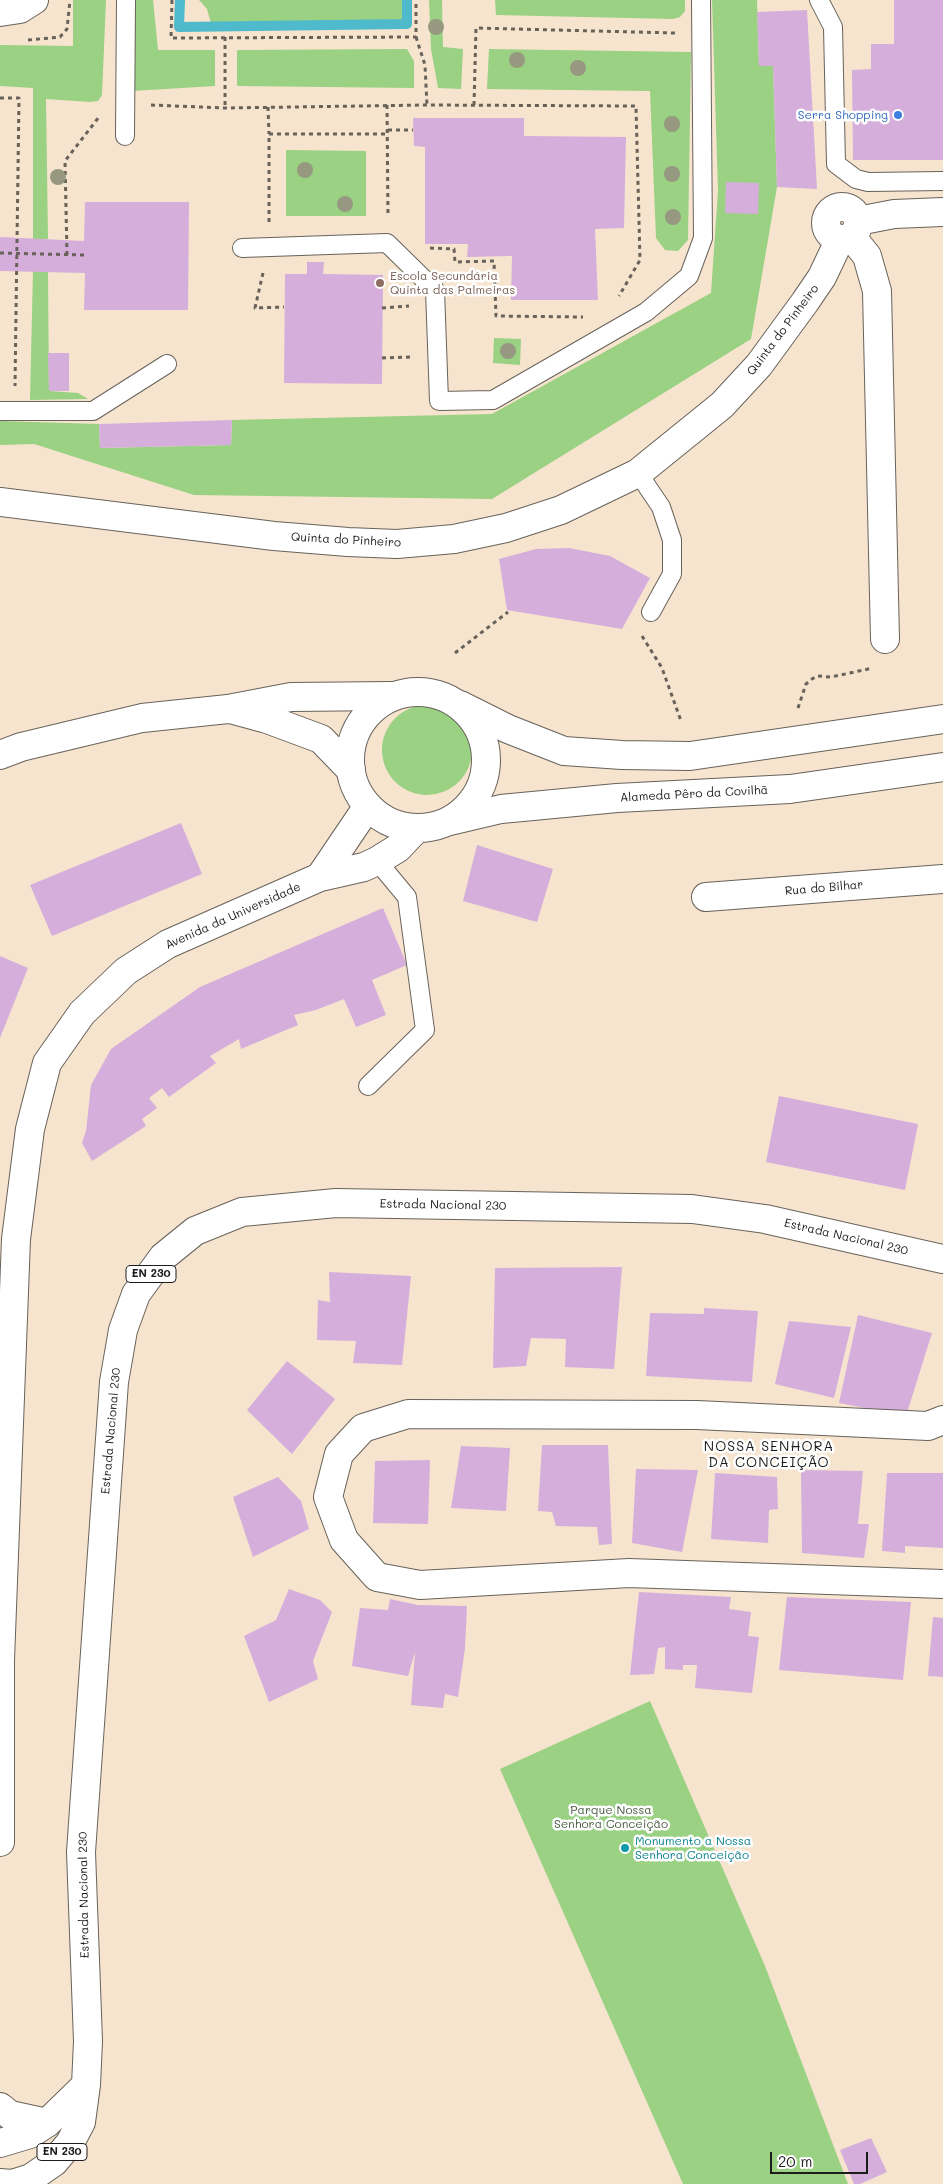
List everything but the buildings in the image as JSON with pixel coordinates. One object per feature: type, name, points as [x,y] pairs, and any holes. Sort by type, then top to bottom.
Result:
[{"type":"main road","points":[[0,12],[20,9],[34,0]]},
{"type":"main road","points":[[885,638],[877,291],[867,256],[850,232],[894,214],[943,212]]},
{"type":"main road","name":"Quinta do Pinheiro","points":[[0,502],[274,536],[397,544],[454,539],[506,528],[561,510],[638,473],[722,405],[759,365],[822,277],[850,232]]},
{"type":"main road","name":"Alameda Pêro da Covilhã","points":[[943,719],[690,756],[622,755],[564,751],[508,729],[444,696],[427,691],[409,692],[392,696],[373,708],[358,726],[351,747],[350,770],[356,789],[368,806],[397,827],[416,829],[501,809],[618,798],[790,789],[943,767]]},
{"type":"main road","points":[[0,755],[21,747],[142,718],[228,709],[291,697],[392,696]]},
{"type":"main road","name":"Alameda Pêro da Covilhã","points":[[446,822],[466,809],[479,790],[486,767],[484,744],[475,723],[460,705]]},
{"type":"main road","points":[[228,709],[267,719],[321,740],[350,770]]},
{"type":"main road","points":[[320,877],[368,806]]},
{"type":"main road","name":"Avenida da Universidade","points":[[0,1842],[0,1660],[16,1238],[30,1129],[47,1063],[82,1013],[126,971],[168,944],[320,877],[364,867],[377,861],[398,848],[416,829]]},
{"type":"main road","name":"Rua do Bilhar","points":[[706,897],[943,879]]},
{"type":"main road","name":"Estrada Nacional 230","points":[[0,2183],[12,2184],[28,2181],[54,2162],[70,2142],[81,2122],[86,2085],[87,1994],[81,1852],[114,1382],[123,1330],[136,1294],[163,1257],[196,1231],[242,1212],[336,1203],[692,1209],[765,1218],[943,1259]]},
{"type":"main road","points":[[0,1264],[16,1238]]},
{"type":"main road","points":[[943,1420],[928,1426],[696,1415],[408,1414],[363,1428],[339,1454],[328,1497],[344,1540],[378,1577],[420,1585],[629,1573],[943,1584]]},
{"type":"main road","name":"EN 230","points":[[0,2143],[30,2134],[47,2123],[86,2085]]},
{"type":"main road","points":[[0,2107],[10,2115],[47,2123]]},
{"type":"lane","points":[[125,136],[126,0]]},
{"type":"lane","points":[[242,248],[387,243],[435,290],[440,401],[493,400],[646,312],[689,276],[703,238],[701,0]]},
{"type":"lane","points":[[819,0],[833,27],[836,164],[856,179],[868,182],[943,181]]},
{"type":"lane","points":[[7,411],[92,411],[167,364]]},
{"type":"lane","points":[[638,473],[661,507],[672,540],[672,574],[651,612]]},
{"type":"lane","points":[[368,1086],[425,1030],[406,898],[377,861]]},
{"type":"path","points":[[172,0],[171,38],[416,37]]},
{"type":"path","points":[[416,0],[416,37],[425,65],[427,105]]},
{"type":"path","points":[[474,105],[476,28],[702,34]]},
{"type":"path","points":[[225,38],[225,108]]},
{"type":"path","points":[[0,98],[19,98],[17,254],[7,411]]},
{"type":"path","points":[[66,255],[64,161],[108,105],[225,108],[387,105],[636,106],[640,260],[617,301]]},
{"type":"path","points":[[387,105],[388,222]]},
{"type":"path","points":[[268,107],[268,248],[255,308],[284,307]]},
{"type":"path","points":[[269,134],[413,130]]},
{"type":"path","points":[[425,248],[454,249],[455,262],[494,261],[496,316],[589,317]]},
{"type":"path","points":[[0,253],[84,255]]},
{"type":"path","points":[[382,308],[396,307]]},
{"type":"path","points":[[382,358],[396,358]]},
{"type":"path","points":[[455,653],[508,612]]},
{"type":"path","points":[[637,628],[662,668],[681,721]]},
{"type":"path","points":[[798,708],[806,684],[817,676],[831,677],[871,669]]},
{"type":"green space","points":[[73,0],[106,0],[102,95],[98,101],[90,102],[46,99],[48,239],[33,239],[33,88],[0,86],[0,45],[73,46]]},
{"type":"green space","points":[[133,0],[153,0],[158,50],[215,50],[215,86],[132,91]]},
{"type":"green space","points":[[199,0],[407,0],[407,24],[212,27],[207,9]]},
{"type":"green space","points":[[429,0],[442,0],[443,47],[463,49],[461,89],[438,88],[431,49]]},
{"type":"green space","points":[[495,0],[685,0],[685,11],[680,17],[673,19],[496,15]]},
{"type":"green space","points":[[712,0],[757,0],[759,65],[773,66],[777,187],[751,339],[492,499],[194,495],[34,444],[0,445],[0,421],[99,424],[100,448],[231,445],[232,420],[492,414],[711,293],[718,191]]},
{"type":"green space","points":[[407,49],[414,61],[414,88],[237,86],[237,50]]},
{"type":"green space","points":[[489,49],[691,52],[688,240],[678,251],[665,250],[656,238],[650,91],[487,89]]},
{"type":"green space","points":[[286,150],[366,151],[366,216],[286,216]]},
{"type":"green space","points":[[33,271],[48,272],[49,391],[78,393],[88,399],[30,400]]},
{"type":"green space","points":[[494,338],[521,339],[520,365],[493,363]]},
{"type":"green space","points":[[427,705],[444,709],[459,718],[468,733],[472,750],[468,767],[459,782],[444,791],[427,795],[410,791],[395,782],[386,767],[382,750],[386,733],[395,718],[410,709]]},
{"type":"green space","name":"Parque Nossa Senhora Conceição","points":[[650,1701],[765,1966],[848,2184],[683,2184],[500,1769]]},
{"type":"waterway","points":[[180,0],[179,27],[407,24],[407,0]]},
{"type":"place","name":"Serra Shopping","points":[[898,115]]},
{"type":"place","name":"Escola Secundária Quinta das Palmeiras","points":[[380,283]]},
{"type":"place","name":"Monumento a Nossa Senhora Conceição","points":[[625,1848]]},
{"type":"district","name":"NOSSA SENHORA DA CONCEIÇÃO","points":[[769,1455]]}]
